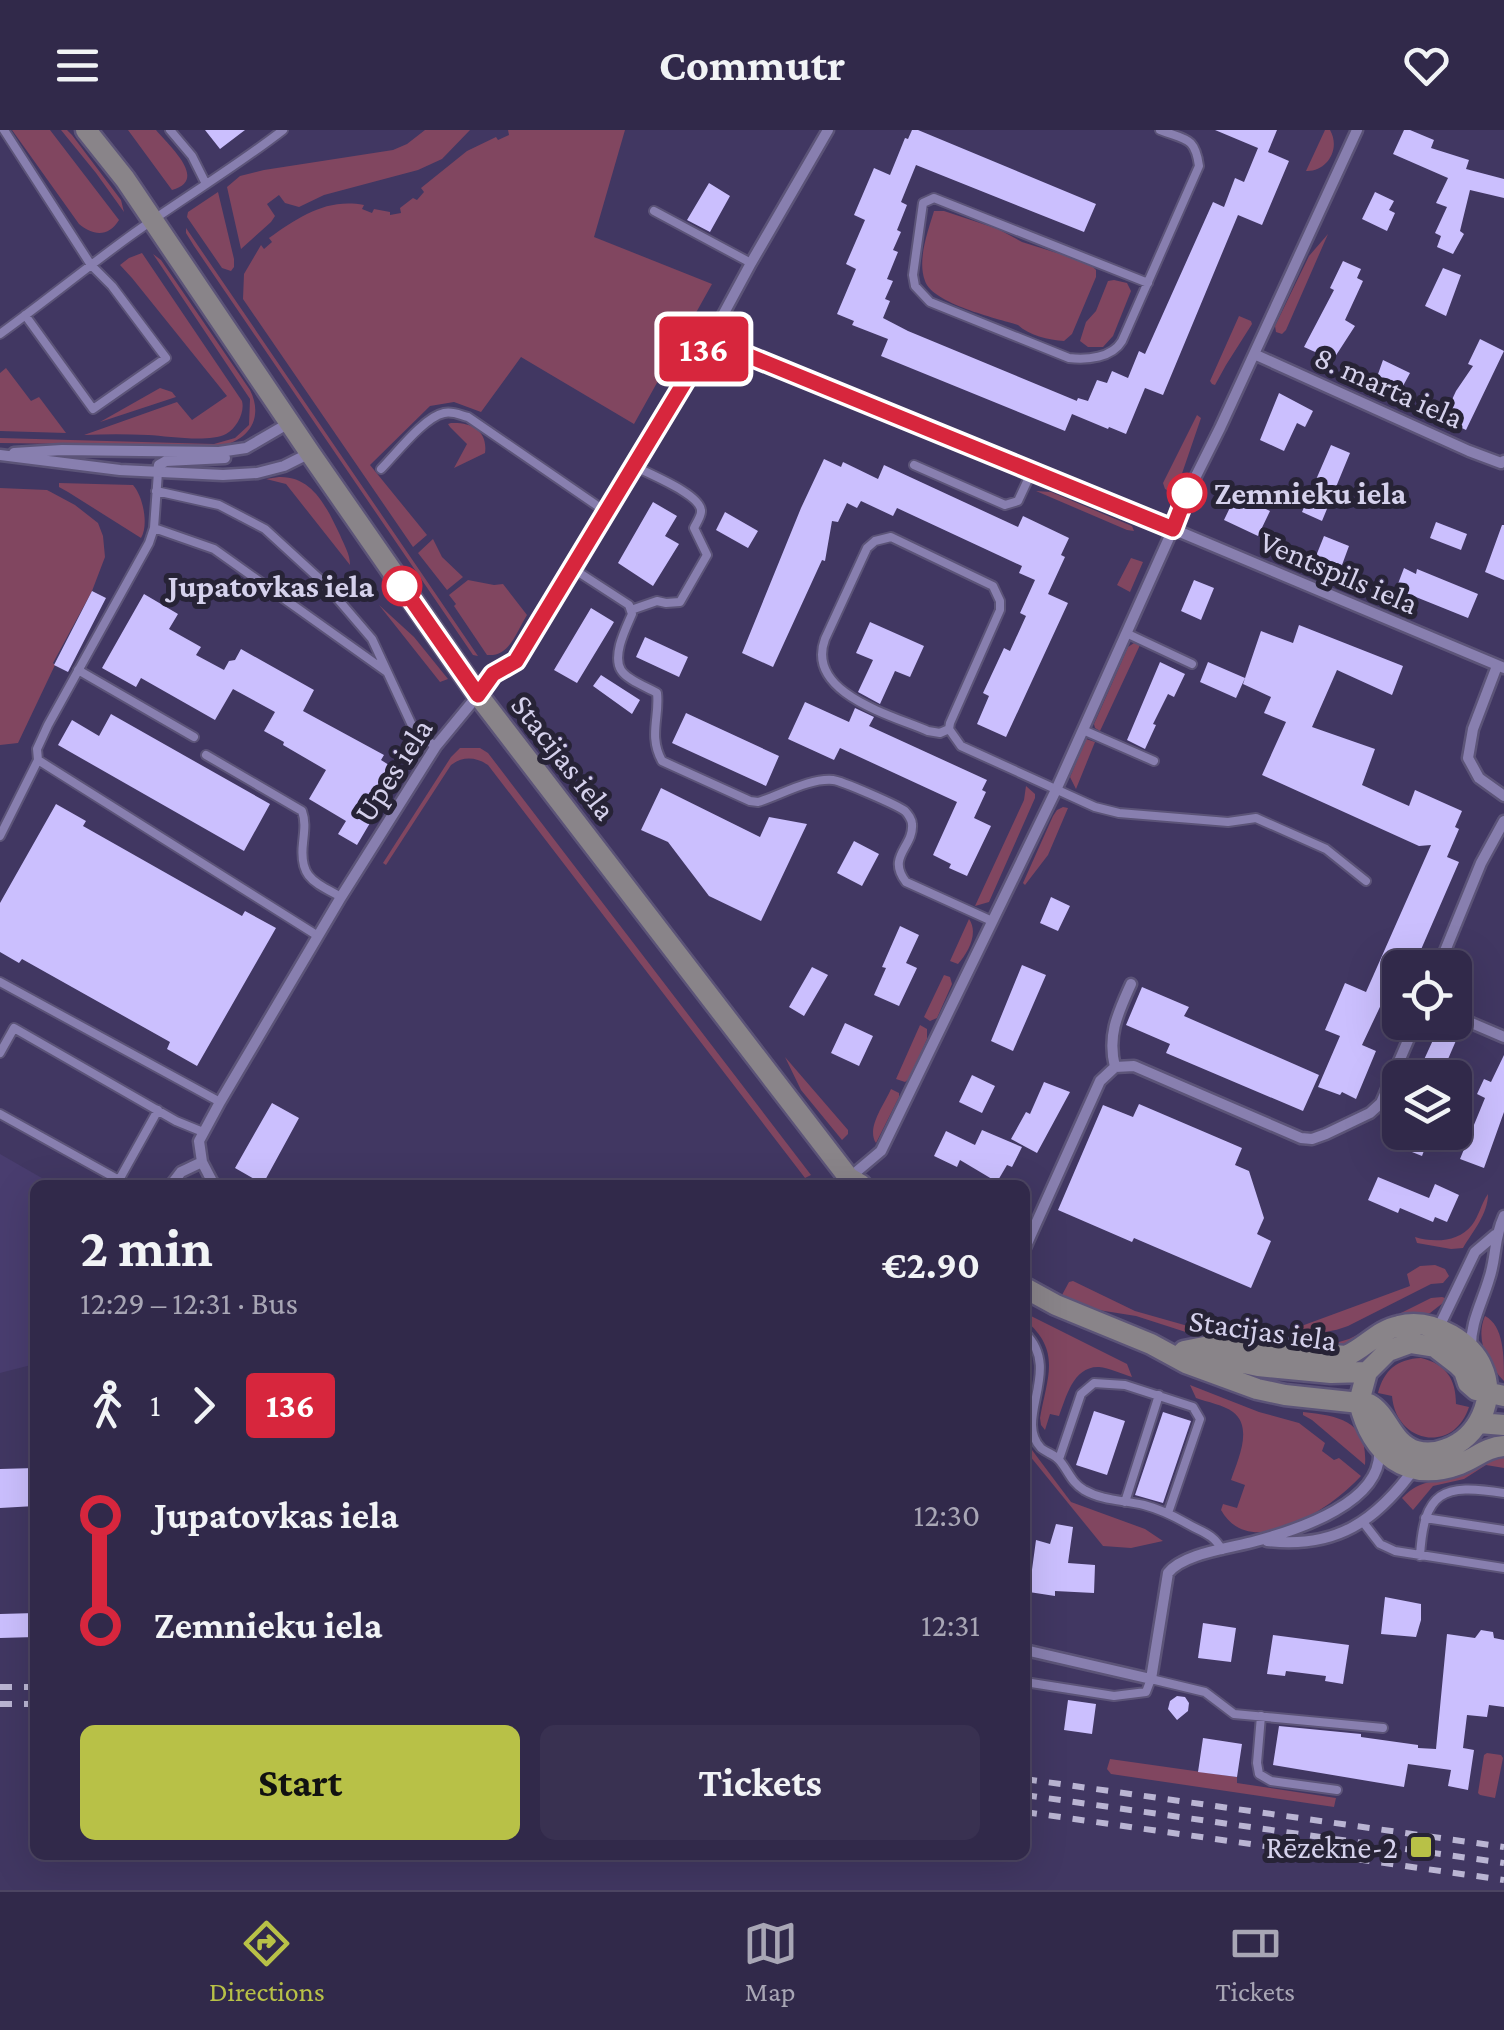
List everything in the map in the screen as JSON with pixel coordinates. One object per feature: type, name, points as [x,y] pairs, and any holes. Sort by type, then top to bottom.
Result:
[{"type":"main road","name":"Stacijas iela","points":[[86,130],[125,178],[478,695],[847,1178]]},
{"type":"main road","name":"Stacijas iela","points":[[1030,1291],[1186,1363],[1257,1389],[1359,1402],[1367,1372]]},
{"type":"main road","points":[[1184,1351],[1214,1345],[1346,1356],[1393,1327],[1414,1324],[1438,1328],[1471,1350],[1496,1394]]},
{"type":"main road","name":"Stacijas iela","points":[[1150,1344],[1258,1366],[1332,1373],[1367,1372],[1388,1351],[1422,1344]]},
{"type":"main road","points":[[1422,1344],[1457,1364],[1476,1390],[1496,1394]]},
{"type":"main road","points":[[1496,1394],[1468,1437],[1421,1461],[1400,1464],[1379,1447],[1366,1427],[1359,1402],[1377,1408],[1399,1442],[1413,1450],[1421,1461],[1437,1470],[1468,1460],[1483,1450],[1504,1446]]},
{"type":"main road","points":[[1479,1423],[1504,1425]]},
{"type":"street","name":"Upes iela","points":[[202,1132],[436,746],[493,674],[516,661],[710,340],[828,130]]},
{"type":"street","points":[[847,1178],[881,1151],[1056,790],[1178,512],[1358,130]]},
{"type":"street","name":"Ventspils iela","points":[[710,340],[1501,667]]},
{"type":"street","name":"8. marta iela","points":[[1254,354],[1469,451],[1504,461]]},
{"type":"street","points":[[158,472],[159,465],[166,461],[224,458],[290,422]]},
{"type":"street","points":[[2,455],[23,450],[243,449]]},
{"type":"street","points":[[2,455],[120,470],[223,475],[257,473],[310,454]]},
{"type":"street","points":[[1501,667],[1473,729],[1468,758],[1479,778],[1504,796]]},
{"type":"street","points":[[1445,950],[1481,864],[1504,822]]},
{"type":"street","points":[[1115,1068],[1113,1026],[1131,984]]},
{"type":"street","points":[[1472,1023],[1504,1037]]},
{"type":"street","points":[[1030,1237],[1100,1081],[1115,1068],[1134,1066],[1312,1140],[1370,1112],[1382,1102],[1408,1040]]},
{"type":"street","points":[[202,1132],[198,1141],[202,1162],[211,1180]]},
{"type":"street","points":[[175,1180],[181,1172],[202,1162]]},
{"type":"street","points":[[1471,1350],[1474,1320],[1490,1278],[1495,1235],[1504,1216]]},
{"type":"street","name":"Stacijas iela","points":[[1422,1344],[1438,1328],[1475,1252],[1495,1235]]},
{"type":"street","points":[[1030,1651],[1150,1679],[1168,1573],[1174,1565],[1317,1520],[1357,1495],[1376,1473],[1379,1447]]},
{"type":"street","points":[[1261,1540],[1294,1544],[1330,1538],[1363,1522],[1393,1496],[1421,1461]]},
{"type":"lane","points":[[4,130],[91,266],[112,286],[166,358],[93,409],[26,316]]},
{"type":"lane","points":[[170,130],[192,156],[206,184]]},
{"type":"lane","points":[[0,334],[283,130]]},
{"type":"lane","points":[[1148,282],[934,198],[923,203],[914,275],[915,286],[930,302],[1069,358],[1101,356],[1118,348],[1148,282],[1199,166],[1192,143],[1160,130]]},
{"type":"lane","points":[[654,211],[751,263]]},
{"type":"lane","points":[[381,469],[429,419],[454,412],[605,511]]},
{"type":"lane","points":[[914,465],[1005,505],[1018,502],[1032,471]]},
{"type":"lane","points":[[631,610],[657,601],[680,602],[706,556],[694,528],[701,516],[698,501],[634,466]]},
{"type":"lane","points":[[0,836],[38,760],[37,749],[148,544],[154,528],[158,472]]},
{"type":"lane","points":[[156,491],[219,505],[265,529],[324,583],[372,639],[416,734],[436,746]]},
{"type":"lane","points":[[154,528],[214,549],[387,672]]},
{"type":"lane","points":[[949,729],[940,733],[928,731],[854,700],[829,678],[823,663],[824,639],[867,548],[875,541],[891,537],[993,586],[997,592],[1000,610],[950,723],[949,729],[961,746],[1094,808],[1118,814],[1228,822],[1256,818],[1326,849],[1366,881]]},
{"type":"lane","points":[[572,568],[630,606],[630,619],[620,638],[619,667],[657,693],[654,723],[662,761],[750,801],[835,780],[904,811],[912,822],[898,870],[906,882],[992,921]]},
{"type":"lane","points":[[1126,633],[1192,664]]},
{"type":"lane","points":[[78,670],[194,737]]},
{"type":"lane","points":[[1083,730],[1154,761]]},
{"type":"lane","points":[[206,755],[302,811],[304,871],[341,897]]},
{"type":"lane","points":[[38,760],[318,936]]},
{"type":"lane","points":[[0,982],[220,1102]]},
{"type":"lane","points":[[0,1052],[14,1028],[202,1132]]},
{"type":"lane","points":[[0,1114],[119,1180],[158,1110]]},
{"type":"lane","points":[[1030,1337],[1041,1365],[1034,1438],[1044,1451],[1059,1459],[1073,1482],[1086,1491],[1168,1513],[1205,1530],[1222,1550]]},
{"type":"lane","points":[[1059,1459],[1081,1394],[1094,1383],[1107,1382],[1193,1407],[1200,1419],[1168,1513]]},
{"type":"lane","points":[[1125,1502],[1159,1395]]},
{"type":"lane","points":[[1420,1556],[1425,1518],[1430,1506],[1442,1495],[1467,1488],[1504,1493]]},
{"type":"lane","points":[[1425,1518],[1504,1530]]},
{"type":"lane","points":[[1363,1522],[1380,1544],[1395,1552],[1504,1568]]},
{"type":"lane","points":[[1030,1683],[1114,1696],[1146,1692],[1150,1679],[1205,1692],[1234,1714],[1383,1728]]},
{"type":"lane","points":[[1261,1716],[1259,1774],[1271,1781],[1337,1790]]},
{"type":"shaded area","points":[[12,130],[50,130],[119,220],[115,226],[100,233],[79,224]]},
{"type":"shaded area","points":[[61,130],[72,135],[121,200],[124,212],[96,173]]},
{"type":"shaded area","points":[[128,130],[156,130],[183,162],[187,179],[182,185],[172,190]]},
{"type":"shaded area","points":[[425,130],[470,130],[442,159],[418,170],[324,195],[299,207],[285,203],[279,195],[267,204],[275,216],[271,222],[241,249],[227,187],[240,176],[393,150]]},
{"type":"shaded area","points":[[508,130],[625,130],[594,237],[712,284],[634,424],[521,357],[481,412],[454,402],[430,406],[370,465],[427,535],[413,547],[243,299],[244,274],[261,245],[264,249],[272,242],[269,238],[302,216],[337,204],[364,205],[362,209],[372,213],[374,209],[390,215],[401,213],[400,208],[424,192],[421,188],[467,151],[509,135]]},
{"type":"shaded area","points":[[1325,130],[1330,130],[1333,137],[1333,152],[1320,168],[1306,171]]},
{"type":"shaded area","points":[[218,192],[234,259],[231,271],[222,268],[187,217],[188,212]]},
{"type":"shaded area","points":[[934,211],[998,229],[1022,242],[1089,263],[1096,270],[1096,277],[1072,334],[1064,341],[1039,336],[952,303],[930,289],[922,264]]},
{"type":"shaded area","points":[[186,228],[478,656],[473,655],[194,246]]},
{"type":"shaded area","points":[[1328,234],[1286,330],[1282,334],[1276,332],[1275,326],[1309,256]]},
{"type":"shaded area","points":[[142,253],[242,401],[239,419],[226,434],[199,439],[84,435],[177,402],[192,420],[227,396],[120,265]]},
{"type":"shaded area","points":[[153,254],[161,260],[250,390],[255,410],[251,427],[238,439],[219,446],[0,443],[0,438],[214,444],[235,438],[249,425],[250,399]]},
{"type":"shaded area","points":[[1108,281],[1127,283],[1131,291],[1113,336],[1103,347],[1088,347],[1080,341],[1086,322],[1096,311]]},
{"type":"shaded area","points":[[1239,316],[1252,324],[1215,385],[1212,384],[1210,381]]},
{"type":"shaded area","points":[[6,368],[31,401],[39,397],[66,433],[0,431],[0,373]]},
{"type":"shaded area","points":[[160,388],[176,397],[100,422]]},
{"type":"shaded area","points":[[1197,415],[1201,418],[1175,494],[1165,489],[1163,483]]},
{"type":"shaded area","points":[[451,423],[477,429],[484,439],[485,453],[454,468],[467,444],[450,427]]},
{"type":"shaded area","points":[[279,477],[301,482],[317,496],[330,514],[350,565],[286,484],[266,479]]},
{"type":"shaded area","points":[[59,483],[133,485],[144,511],[141,538],[59,487]]},
{"type":"shaded area","points":[[0,488],[47,490],[75,505],[98,523],[105,557],[18,743],[0,745]]},
{"type":"shaded area","points":[[1036,491],[1051,492],[1132,526],[1134,531],[1127,530]]},
{"type":"shaded area","points":[[433,539],[442,557],[463,577],[447,590],[418,553]]},
{"type":"shaded area","points":[[1131,558],[1143,562],[1130,592],[1117,585]]},
{"type":"shaded area","points":[[468,580],[503,584],[527,615],[512,642],[495,655],[487,655],[449,595]]},
{"type":"shaded area","points":[[379,605],[414,637],[448,679],[440,682]]},
{"type":"shaded area","points":[[1140,645],[1100,731],[1094,724],[1128,647]]},
{"type":"shaded area","points":[[1086,739],[1095,742],[1076,789],[1070,777]]},
{"type":"shaded area","points":[[460,748],[480,748],[488,753],[811,1175],[805,1178],[488,765],[470,759],[451,765],[386,865],[383,863]]},
{"type":"shaded area","points":[[1026,786],[1035,798],[989,902],[975,906],[1024,800]]},
{"type":"shaded area","points":[[1063,807],[1068,808],[1048,855],[1025,885],[1053,816]]},
{"type":"shaded area","points":[[969,919],[973,936],[958,964],[950,961]]},
{"type":"shaded area","points":[[944,975],[950,977],[952,984],[937,1018],[930,1021],[924,1017]]},
{"type":"shaded area","points":[[920,1025],[927,1029],[927,1039],[909,1079],[896,1079]]},
{"type":"shaded area","points":[[785,1057],[848,1130],[842,1140],[801,1090]]},
{"type":"shaded area","points":[[891,1089],[899,1097],[876,1143],[873,1130]]},
{"type":"shaded area","points":[[0,1154],[45,1180],[30,1180],[30,1365],[0,1373]]},
{"type":"shaded area","points":[[1488,1194],[1483,1215],[1463,1248],[1417,1243],[1415,1237],[1446,1240],[1467,1231]]},
{"type":"shaded area","points":[[1420,1266],[1445,1269],[1449,1276],[1443,1283],[1431,1284],[1342,1328],[1315,1332],[1296,1328],[1410,1286],[1407,1274]]},
{"type":"shaded area","points":[[1073,1281],[1135,1311],[1216,1334],[1216,1338],[1136,1316],[1092,1309],[1062,1295]]},
{"type":"shaded area","points":[[1431,1298],[1448,1299],[1430,1313],[1353,1343],[1329,1345]]},
{"type":"shaded area","points":[[1030,1316],[1127,1364],[1132,1377],[1099,1367],[1083,1372],[1072,1384],[1059,1416],[1050,1414],[1045,1430],[1040,1418],[1049,1365],[1037,1331],[1030,1325]]},
{"type":"shaded area","points":[[1485,1316],[1499,1334],[1504,1381],[1484,1351],[1481,1333]]},
{"type":"shaded area","points":[[1421,1358],[1443,1369],[1452,1380],[1456,1404],[1469,1407],[1462,1422],[1439,1437],[1414,1433],[1396,1412],[1392,1396],[1378,1393],[1393,1367]]},
{"type":"shaded area","points":[[1190,1385],[1299,1423],[1325,1443],[1322,1451],[1334,1460],[1339,1458],[1361,1476],[1332,1502],[1292,1525],[1252,1532],[1234,1525],[1221,1510],[1223,1504],[1237,1508],[1245,1485],[1231,1480],[1242,1445],[1242,1427],[1229,1410],[1196,1398]]},
{"type":"shaded area","points":[[1303,1415],[1349,1424],[1362,1439],[1365,1465]]},
{"type":"shaded area","points":[[1030,1447],[1071,1502],[1145,1529],[1163,1541],[1131,1548],[1103,1546],[1030,1456]]},
{"type":"shaded area","points":[[1504,1454],[1504,1468],[1486,1465],[1464,1479],[1433,1486],[1413,1510],[1402,1498],[1423,1484],[1451,1477]]},
{"type":"shaded area","points":[[1487,1753],[1503,1758],[1495,1798],[1478,1793]]},
{"type":"shaded area","points":[[1110,1759],[1237,1777],[1237,1783],[1336,1798],[1334,1807],[1111,1774],[1107,1769]]},
{"type":"building","points":[[205,130],[245,130],[220,149]]},
{"type":"building","points":[[912,130],[1096,204],[1084,232],[916,165],[901,202],[907,205],[897,230],[901,232],[893,250],[898,252],[887,279],[893,281],[885,299],[890,301],[883,318],[1077,401],[1088,401],[1097,380],[1107,383],[1112,371],[1128,378],[1139,351],[1145,354],[1213,202],[1224,207],[1235,178],[1244,182],[1258,148],[1215,130],[1277,130],[1268,152],[1289,161],[1262,225],[1238,215],[1163,395],[1145,388],[1126,434],[1072,414],[1065,431],[881,356],[888,339],[852,325],[854,321],[837,314],[856,269],[846,264],[865,220],[854,215],[874,168],[890,175]]},
{"type":"building","points":[[1404,130],[1434,140],[1431,148],[1469,160],[1466,169],[1504,179],[1504,198],[1470,190],[1460,231],[1464,234],[1453,254],[1437,247],[1441,236],[1435,233],[1447,207],[1436,203],[1448,178],[1393,154]]},
{"type":"building","points":[[709,183],[730,196],[710,232],[687,220]]},
{"type":"building","points":[[1375,192],[1394,201],[1389,210],[1395,213],[1387,231],[1362,219]]},
{"type":"building","points":[[1343,261],[1361,269],[1357,278],[1363,281],[1345,320],[1355,326],[1333,360],[1304,347],[1334,290],[1330,288]]},
{"type":"building","points":[[1443,268],[1461,275],[1446,316],[1425,306]]},
{"type":"building","points":[[1480,339],[1504,351],[1466,430],[1443,419],[1473,366],[1468,364]]},
{"type":"building","points":[[1383,360],[1410,373],[1403,386],[1377,377]]},
{"type":"building","points":[[1279,393],[1313,411],[1305,427],[1297,423],[1284,451],[1260,440]]},
{"type":"building","points":[[1331,445],[1350,453],[1322,521],[1302,512]]},
{"type":"building","points":[[824,459],[841,467],[843,462],[878,479],[884,465],[1018,527],[1023,516],[1069,538],[1048,594],[1068,603],[1006,737],[977,724],[989,696],[983,693],[1004,648],[1010,651],[1026,616],[1020,613],[1035,580],[1019,573],[1022,566],[897,508],[893,516],[861,501],[857,508],[847,503],[838,522],[832,521],[825,561],[822,560],[773,667],[742,653]]},
{"type":"building","points":[[1236,495],[1270,511],[1258,536],[1224,520]]},
{"type":"building","points":[[653,502],[677,516],[665,536],[679,544],[653,586],[618,563]]},
{"type":"building","points":[[725,512],[758,531],[748,548],[716,530]]},
{"type":"building","points":[[1436,522],[1467,534],[1461,550],[1430,538]]},
{"type":"building","points":[[1504,525],[1504,580],[1485,572]]},
{"type":"building","points":[[1324,536],[1349,546],[1342,565],[1316,556]]},
{"type":"building","points":[[1404,568],[1416,574],[1417,569],[1478,594],[1468,618],[1396,589]]},
{"type":"building","points":[[1194,580],[1214,588],[1201,620],[1181,611]]},
{"type":"building","points":[[92,591],[106,598],[68,672],[54,665]]},
{"type":"building","points":[[144,594],[178,614],[169,629],[201,647],[196,655],[224,670],[241,649],[314,690],[303,711],[384,755],[381,760],[400,772],[357,845],[338,834],[346,821],[309,799],[326,770],[264,731],[275,712],[233,689],[215,720],[141,678],[136,687],[102,668]]},
{"type":"building","points":[[591,608],[614,622],[577,683],[554,670]]},
{"type":"building","points":[[870,622],[924,646],[910,677],[895,671],[880,704],[858,692],[873,660],[856,653]]},
{"type":"building","points":[[1299,625],[1403,666],[1392,695],[1337,670],[1312,727],[1375,749],[1362,785],[1409,806],[1415,790],[1462,811],[1447,857],[1459,862],[1421,950],[1385,950],[1431,845],[1419,846],[1262,775],[1286,722],[1264,713],[1271,697],[1243,684],[1261,631],[1293,643]]},
{"type":"building","points":[[645,637],[688,657],[679,677],[636,657]]},
{"type":"building","points":[[1160,662],[1185,674],[1174,697],[1168,694],[1145,749],[1127,740]]},
{"type":"building","points":[[1208,662],[1245,678],[1236,698],[1200,682]]},
{"type":"building","points":[[601,675],[640,700],[632,714],[593,686]]},
{"type":"building","points":[[805,702],[849,722],[855,708],[874,717],[869,726],[987,780],[974,818],[991,826],[967,876],[933,855],[957,802],[840,748],[834,760],[788,739]]},
{"type":"building","points":[[686,713],[779,756],[766,786],[672,743]]},
{"type":"building","points":[[111,714],[270,804],[244,851],[58,745],[72,720],[99,736]]},
{"type":"building","points":[[661,788],[760,837],[769,817],[807,824],[761,921],[709,896],[668,842],[641,830]]},
{"type":"building","points":[[56,804],[86,821],[83,826],[242,916],[245,911],[276,928],[197,1066],[167,1049],[170,1042],[22,959],[19,963],[0,952],[0,903]]},
{"type":"building","points":[[854,841],[879,854],[862,886],[837,873]]},
{"type":"building","points":[[1051,897],[1070,906],[1058,931],[1040,923]]},
{"type":"building","points":[[900,926],[919,935],[906,963],[917,968],[899,1006],[874,995]]},
{"type":"building","points":[[1382,956],[1382,1003],[1362,1045],[1376,1051],[1356,1099],[1318,1087],[1340,1036],[1325,1030],[1345,983],[1366,992]]},
{"type":"building","points":[[1022,965],[1046,975],[1013,1051],[991,1041]]},
{"type":"building","points":[[812,967],[828,975],[804,1016],[789,1007]]},
{"type":"building","points":[[1142,987],[1189,1007],[1184,1016],[1319,1075],[1303,1111],[1166,1053],[1170,1044],[1126,1025]]},
{"type":"building","points":[[845,1023],[873,1036],[859,1066],[831,1053]]},
{"type":"building","points":[[1433,1040],[1456,1040],[1448,1060],[1424,1060]]},
{"type":"building","points":[[1504,1055],[1504,1112],[1484,1168],[1460,1159],[1464,1150],[1472,1150],[1472,1130],[1485,1098],[1477,1094],[1484,1079],[1491,1082]]},
{"type":"building","points":[[972,1075],[995,1086],[982,1113],[959,1102]]},
{"type":"building","points":[[1044,1082],[1070,1092],[1037,1153],[1011,1139],[1026,1112],[1030,1114]]},
{"type":"building","points":[[272,1103],[299,1118],[265,1180],[256,1180],[235,1168]]},
{"type":"building","points":[[1139,1104],[1242,1148],[1235,1165],[1249,1171],[1264,1218],[1257,1234],[1271,1241],[1251,1288],[1058,1210],[1103,1105],[1133,1117]]},
{"type":"building","points":[[982,1130],[1022,1147],[1012,1167],[1007,1165],[998,1180],[960,1160],[957,1167],[934,1156],[946,1131],[975,1145]]},
{"type":"building","points":[[1378,1177],[1429,1198],[1435,1184],[1459,1195],[1447,1222],[1435,1217],[1433,1222],[1368,1200]]},
{"type":"building","points":[[1094,1411],[1125,1421],[1107,1475],[1076,1465]]},
{"type":"building","points":[[1163,1412],[1191,1421],[1163,1503],[1135,1495]]},
{"type":"building","points":[[30,1468],[30,1506],[0,1508],[0,1469]]},
{"type":"building","points":[[1056,1524],[1073,1527],[1068,1563],[1095,1565],[1094,1593],[1055,1591],[1055,1596],[1030,1592],[1036,1540],[1050,1544]]},
{"type":"building","points":[[1385,1597],[1421,1604],[1416,1637],[1381,1634]]},
{"type":"building","points":[[30,1613],[30,1637],[0,1638],[0,1614]]},
{"type":"building","points":[[1203,1623],[1236,1628],[1231,1662],[1198,1658]]},
{"type":"building","points":[[1481,1630],[1504,1640],[1504,1707],[1489,1705],[1487,1717],[1467,1715],[1463,1748],[1474,1750],[1468,1790],[1448,1786],[1451,1770],[1408,1764],[1404,1787],[1273,1765],[1279,1726],[1361,1734],[1436,1749],[1447,1634],[1475,1638]]},
{"type":"building","points":[[1273,1635],[1349,1645],[1343,1684],[1325,1681],[1326,1676],[1286,1671],[1285,1676],[1267,1674]]},
{"type":"building","points":[[1177,1696],[1185,1697],[1189,1703],[1188,1711],[1177,1720],[1168,1709]]},
{"type":"building","points":[[1068,1700],[1096,1704],[1092,1734],[1064,1730]]},
{"type":"building","points":[[1203,1738],[1242,1744],[1237,1777],[1198,1772]]},
{"type":"railway","points":[[0,1687],[30,1687]]},
{"type":"railway","points":[[0,1704],[30,1704]]},
{"type":"railway","points":[[1030,1780],[1504,1847]]},
{"type":"railway","points":[[1030,1796],[1504,1863]]},
{"type":"railway","points":[[1030,1813],[1504,1880]]},
{"type":"bus line","name":"136","points":[[402,586],[478,695],[493,674],[516,661],[710,340],[1173,529],[1187,493]]},
{"type":"place","name":"Zemnieku iela","points":[[1187,493]]},
{"type":"place","name":"Jupatovkas iela","points":[[402,586]]},
{"type":"place","name":"Rēzekne-2","points":[[1421,1847]]}]
